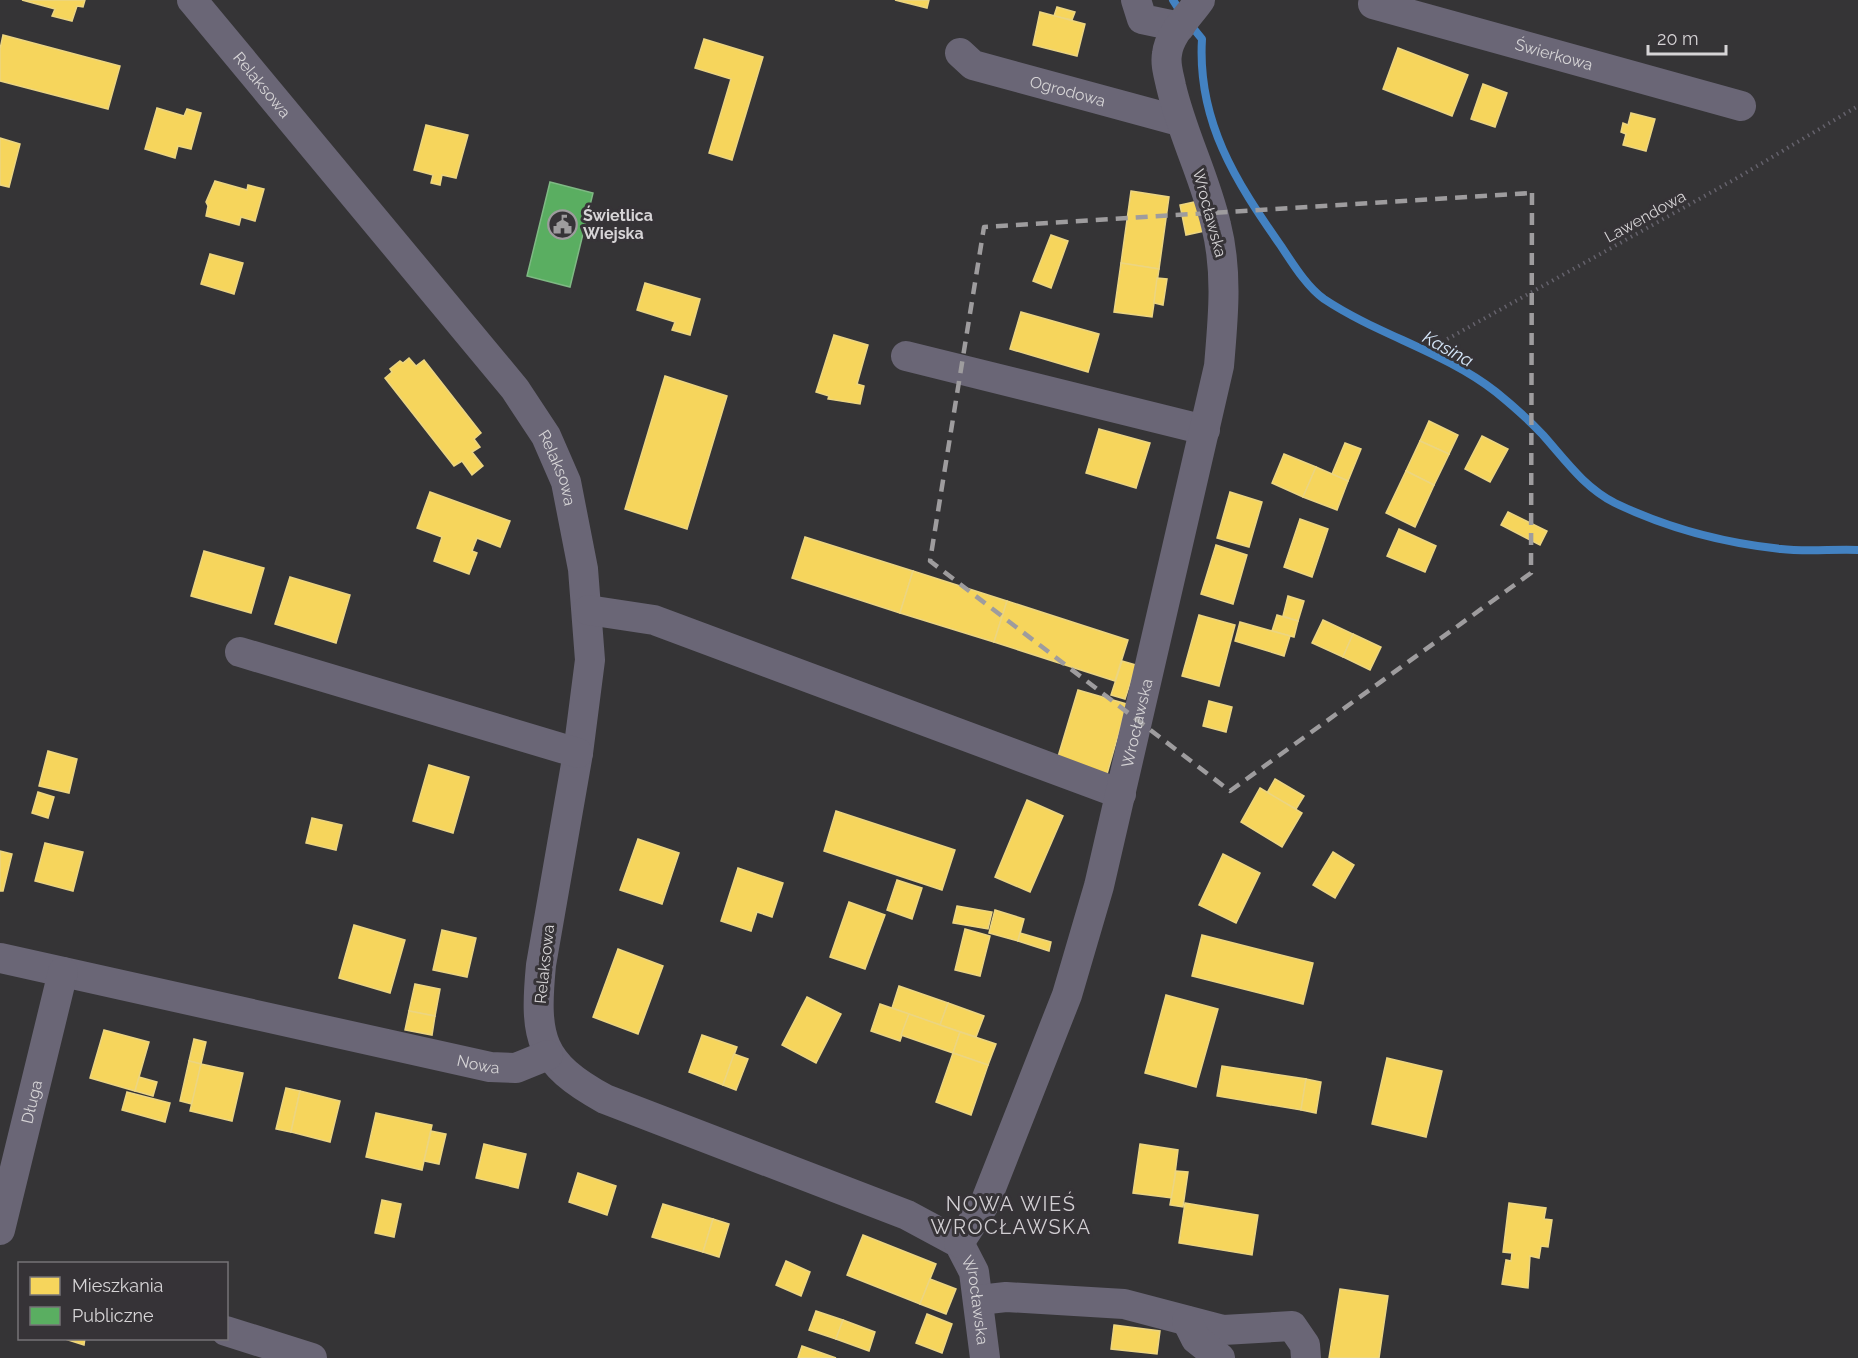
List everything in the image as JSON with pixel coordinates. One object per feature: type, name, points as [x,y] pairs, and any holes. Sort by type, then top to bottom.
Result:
[{"type":"street","name":"Relaksowa","points":[[192,0],[514,389],[546,436],[566,482],[577,529],[588,610],[590,660],[578,753],[541,965],[538,1000],[540,1029],[548,1055]]},
{"type":"street","points":[[1136,0],[1142,19],[1192,12]]},
{"type":"street","name":"Świerkowa","points":[[1374,0],[1373,4],[1741,106]]},
{"type":"street","name":"Wrocławska","points":[[985,1358],[974,1272],[968,1256],[959,1243],[985,1203],[1067,995],[1099,886],[1220,366],[1225,301],[1223,264],[1217,226],[1202,176],[1179,121],[1168,70],[1167,54],[1192,12]]},
{"type":"street","name":"Ogrodowa","points":[[960,53],[973,65],[1179,121]]},
{"type":"street","points":[[906,356],[1205,430]]},
{"type":"street","points":[[588,610],[654,620],[1120,794]]},
{"type":"street","points":[[240,652],[578,753]]},
{"type":"street","name":"Nowa","points":[[0,958],[490,1068],[516,1068],[548,1055]]},
{"type":"street","name":"Długa","points":[[0,1230],[63,972]]},
{"type":"street","points":[[548,1055],[561,1071],[605,1099],[907,1215],[959,1243]]},
{"type":"street","points":[[979,1300],[1005,1297],[1124,1304],[1223,1330],[1292,1326],[1305,1345],[1306,1358]]},
{"type":"street","points":[[1187,1321],[1196,1339],[1220,1358]]},
{"type":"street","points":[[228,1332],[312,1358]]},
{"type":"path","name":"Lawendowa","points":[[1442,342],[1737,178],[1858,106]]},
{"type":"highlighted area","points":[[1532,193],[1531,573],[1230,791],[930,561],[984,227]]},
{"type":"building: Mieszkania","points":[[22,0],[85,0],[83,7],[77,6],[72,21],[52,16],[55,9]]},
{"type":"building: Mieszkania","points":[[895,0],[929,0],[927,8]]},
{"type":"building: Mieszkania","points":[[1057,7],[1075,12],[1072,20],[1054,16]]},
{"type":"building: Mieszkania","points":[[1040,12],[1085,24],[1077,56],[1033,45]]},
{"type":"building: Mieszkania","points":[[3,35],[120,66],[108,109],[0,81],[0,49]]},
{"type":"building: Mieszkania","points":[[704,39],[763,57],[732,160],[709,153],[731,79],[695,68]]},
{"type":"building: Mieszkania","points":[[1398,48],[1468,75],[1452,116],[1383,89]]},
{"type":"building: Mieszkania","points":[[1483,84],[1507,93],[1495,127],[1471,119]]},
{"type":"building: Mieszkania","points":[[157,108],[184,116],[187,109],[201,113],[191,149],[178,146],[175,158],[145,149]]},
{"type":"building: Mieszkania","points":[[1631,113],[1655,119],[1646,151],[1623,145],[1626,134],[1621,132],[1623,123],[1628,125]]},
{"type":"building: Mieszkania","points":[[426,125],[468,135],[456,178],[442,175],[440,185],[431,183],[433,175],[414,170]]},
{"type":"building: Mieszkania","points":[[0,138],[20,144],[9,187],[0,185]]},
{"type":"building: Mieszkania","points":[[215,181],[247,190],[248,185],[264,189],[255,221],[241,217],[239,225],[206,216],[208,206],[206,202]]},
{"type":"building: Mieszkania","points":[[1131,191],[1169,197],[1159,269],[1121,263]]},
{"type":"building: Mieszkania","points":[[1199,201],[1205,231],[1186,235],[1180,205]]},
{"type":"building: Mieszkania","points":[[1051,235],[1068,241],[1051,288],[1033,281]]},
{"type":"building: Mieszkania","points":[[210,254],[243,263],[234,294],[201,284]]},
{"type":"building: Mieszkania","points":[[1121,263],[1159,269],[1152,317],[1114,312]]},
{"type":"building: Mieszkania","points":[[1157,278],[1167,279],[1163,305],[1154,303]]},
{"type":"building: Mieszkania","points":[[645,283],[700,299],[690,335],[672,330],[675,322],[637,310]]},
{"type":"building: Mieszkania","points":[[1021,312],[1099,334],[1088,372],[1010,349]]},
{"type":"building: Mieszkania","points":[[834,335],[868,345],[857,384],[864,386],[860,404],[828,399],[829,396],[816,392]]},
{"type":"building: Mieszkania","points":[[409,358],[416,366],[424,360],[481,433],[474,439],[480,447],[472,452],[483,466],[472,475],[462,461],[454,466],[385,378],[392,372],[390,369],[400,361],[403,363]]},
{"type":"building: Mieszkania","points":[[665,376],[727,396],[687,529],[625,509]]},
{"type":"building: Mieszkania","points":[[1429,421],[1458,435],[1449,454],[1420,441]]},
{"type":"building: Mieszkania","points":[[1099,429],[1150,443],[1136,488],[1086,473]]},
{"type":"building: Mieszkania","points":[[1482,436],[1508,449],[1490,482],[1465,469]]},
{"type":"building: Mieszkania","points":[[1420,441],[1449,454],[1434,485],[1406,471]]},
{"type":"building: Mieszkania","points":[[1345,443],[1361,449],[1348,481],[1332,474]]},
{"type":"building: Mieszkania","points":[[1284,454],[1316,467],[1303,497],[1272,483]]},
{"type":"building: Mieszkania","points":[[1316,467],[1348,481],[1337,510],[1303,497]]},
{"type":"building: Mieszkania","points":[[1406,471],[1434,485],[1415,527],[1386,513]]},
{"type":"building: Mieszkania","points":[[430,492],[510,521],[500,547],[477,538],[472,551],[477,553],[469,574],[434,561],[442,537],[417,528]]},
{"type":"building: Mieszkania","points":[[1230,492],[1262,502],[1249,547],[1217,538]]},
{"type":"building: Mieszkania","points":[[1508,512],[1547,531],[1540,545],[1501,525]]},
{"type":"building: Mieszkania","points":[[1300,519],[1328,529],[1312,577],[1284,567]]},
{"type":"building: Mieszkania","points":[[1399,529],[1436,546],[1425,572],[1387,556]]},
{"type":"building: Mieszkania","points":[[805,537],[913,571],[900,613],[792,578]]},
{"type":"building: Mieszkania","points":[[1216,545],[1247,555],[1233,604],[1201,594]]},
{"type":"building: Mieszkania","points":[[204,551],[264,568],[251,613],[191,596]]},
{"type":"building: Mieszkania","points":[[913,571],[1007,601],[994,642],[900,613]]},
{"type":"building: Mieszkania","points":[[290,577],[350,595],[336,643],[275,624]]},
{"type":"building: Mieszkania","points":[[1288,596],[1304,601],[1298,621],[1283,616]]},
{"type":"building: Mieszkania","points":[[1007,601],[1128,640],[1115,681],[994,642]]},
{"type":"building: Mieszkania","points":[[1199,615],[1235,625],[1219,686],[1182,676]]},
{"type":"building: Mieszkania","points":[[1277,615],[1298,621],[1294,637],[1272,631]]},
{"type":"building: Mieszkania","points":[[1323,620],[1353,634],[1343,657],[1312,643]]},
{"type":"building: Mieszkania","points":[[1240,622],[1290,636],[1284,656],[1235,641]]},
{"type":"building: Mieszkania","points":[[1353,634],[1381,647],[1370,670],[1343,657]]},
{"type":"building: Mieszkania","points":[[1122,661],[1136,665],[1125,699],[1111,695]]},
{"type":"building: Mieszkania","points":[[1078,690],[1127,704],[1107,774],[1057,760]]},
{"type":"building: Mieszkania","points":[[1209,701],[1232,707],[1226,732],[1203,726]]},
{"type":"building: Mieszkania","points":[[48,751],[77,759],[69,793],[39,786]]},
{"type":"building: Mieszkania","points":[[429,765],[469,777],[453,833],[413,821]]},
{"type":"building: Mieszkania","points":[[1275,779],[1304,796],[1296,809],[1267,793]]},
{"type":"building: Mieszkania","points":[[1260,788],[1302,813],[1282,847],[1241,822]]},
{"type":"building: Mieszkania","points":[[38,792],[54,797],[48,818],[32,813]]},
{"type":"building: Mieszkania","points":[[1027,800],[1063,816],[1030,892],[995,877]]},
{"type":"building: Mieszkania","points":[[836,811],[955,850],[942,890],[824,851]]},
{"type":"building: Mieszkania","points":[[312,818],[342,825],[336,850],[306,843]]},
{"type":"building: Mieszkania","points":[[638,839],[679,853],[662,904],[620,890]]},
{"type":"building: Mieszkania","points":[[45,843],[83,852],[73,891],[35,881]]},
{"type":"building: Mieszkania","points":[[0,851],[12,854],[3,891],[0,891]]},
{"type":"building: Mieszkania","points":[[1333,852],[1354,865],[1335,898],[1313,885]]},
{"type":"building: Mieszkania","points":[[1223,854],[1260,873],[1236,923],[1199,905]]},
{"type":"building: Mieszkania","points":[[738,868],[783,883],[772,917],[757,912],[751,931],[721,921]]},
{"type":"building: Mieszkania","points":[[897,880],[922,888],[912,919],[887,910]]},
{"type":"building: Mieszkania","points":[[849,902],[885,915],[865,969],[830,957]]},
{"type":"building: Mieszkania","points":[[957,906],[992,912],[988,929],[953,923]]},
{"type":"building: Mieszkania","points":[[995,910],[1024,919],[1018,941],[989,933]]},
{"type":"building: Mieszkania","points":[[354,925],[405,940],[390,993],[339,978]]},
{"type":"building: Mieszkania","points":[[965,929],[990,936],[980,976],[955,970]]},
{"type":"building: Mieszkania","points":[[442,930],[476,938],[467,977],[433,970]]},
{"type":"building: Mieszkania","points":[[1020,933],[1051,942],[1049,951],[1018,941]]},
{"type":"building: Mieszkania","points":[[1202,935],[1313,963],[1303,1004],[1192,976]]},
{"type":"building: Mieszkania","points":[[618,949],[663,966],[638,1034],[593,1017]]},
{"type":"building: Mieszkania","points":[[415,984],[440,989],[435,1016],[409,1011]]},
{"type":"building: Mieszkania","points":[[899,986],[948,1003],[940,1025],[892,1008]]},
{"type":"building: Mieszkania","points":[[1166,995],[1218,1009],[1196,1087],[1145,1073]]},
{"type":"building: Mieszkania","points":[[807,997],[841,1014],[816,1063],[782,1045]]},
{"type":"building: Mieszkania","points":[[948,1003],[984,1016],[976,1037],[940,1025]]},
{"type":"building: Mieszkania","points":[[880,1004],[909,1014],[900,1041],[871,1031]]},
{"type":"building: Mieszkania","points":[[409,1011],[435,1016],[432,1035],[405,1030]]},
{"type":"building: Mieszkania","points":[[909,1014],[960,1032],[953,1053],[901,1035]]},
{"type":"building: Mieszkania","points":[[104,1030],[149,1042],[135,1091],[90,1078]]},
{"type":"building: Mieszkania","points":[[960,1032],[996,1044],[988,1065],[953,1053]]},
{"type":"building: Mieszkania","points":[[702,1035],[737,1047],[723,1085],[689,1072]]},
{"type":"building: Mieszkania","points":[[194,1039],[206,1042],[201,1064],[189,1061]]},
{"type":"building: Mieszkania","points":[[953,1053],[988,1065],[971,1115],[936,1102]]},
{"type":"building: Mieszkania","points":[[734,1054],[748,1059],[736,1090],[723,1085]]},
{"type":"building: Mieszkania","points":[[1387,1058],[1442,1071],[1426,1137],[1372,1124]]},
{"type":"building: Mieszkania","points":[[189,1061],[201,1064],[192,1104],[180,1101]]},
{"type":"building: Mieszkania","points":[[201,1064],[243,1073],[232,1121],[190,1111]]},
{"type":"building: Mieszkania","points":[[1222,1066],[1306,1079],[1301,1110],[1217,1096]]},
{"type":"building: Mieszkania","points":[[139,1077],[157,1082],[153,1096],[135,1091]]},
{"type":"building: Mieszkania","points":[[1306,1079],[1321,1082],[1316,1113],[1301,1110]]},
{"type":"building: Mieszkania","points":[[286,1088],[300,1091],[291,1132],[276,1129]]},
{"type":"building: Mieszkania","points":[[300,1091],[340,1101],[330,1142],[291,1132]]},
{"type":"building: Mieszkania","points":[[127,1092],[170,1103],[165,1122],[122,1110]]},
{"type":"building: Mieszkania","points":[[376,1113],[432,1125],[422,1170],[366,1157]]},
{"type":"building: Mieszkania","points":[[431,1131],[446,1134],[439,1164],[424,1161]]},
{"type":"building: Mieszkania","points":[[484,1144],[526,1154],[518,1188],[476,1178]]},
{"type":"building: Mieszkania","points":[[1140,1144],[1178,1150],[1172,1198],[1133,1193]]},
{"type":"building: Mieszkania","points":[[1176,1171],[1188,1172],[1183,1207],[1170,1205]]},
{"type":"building: Mieszkania","points":[[578,1173],[616,1186],[607,1215],[569,1202]]},
{"type":"building: Mieszkania","points":[[382,1200],[401,1204],[394,1237],[375,1233]]},
{"type":"building: Mieszkania","points":[[1185,1203],[1258,1215],[1252,1255],[1179,1243]]},
{"type":"building: Mieszkania","points":[[1509,1203],[1546,1208],[1544,1219],[1552,1220],[1548,1247],[1541,1246],[1539,1258],[1530,1256],[1528,1288],[1502,1284],[1506,1260],[1511,1261],[1512,1253],[1503,1252]]},
{"type":"building: Mieszkania","points":[[663,1204],[713,1219],[703,1252],[652,1237]]},
{"type":"building: Mieszkania","points":[[713,1219],[729,1224],[719,1257],[703,1252]]},
{"type":"building: Mieszkania","points":[[863,1235],[936,1264],[920,1304],[847,1275]]},
{"type":"building: Mieszkania","points":[[786,1261],[810,1272],[801,1296],[776,1285]]},
{"type":"building: Mieszkania","points":[[930,1279],[956,1289],[946,1314],[920,1304]]},
{"type":"building: Mieszkania","points":[[1340,1289],[1388,1296],[1379,1358],[1329,1358]]},
{"type":"building: Mieszkania","points":[[816,1311],[843,1320],[836,1339],[809,1330]]},
{"type":"building: Mieszkania","points":[[927,1314],[952,1324],[942,1353],[916,1343]]},
{"type":"building: Mieszkania","points":[[843,1320],[875,1332],[869,1351],[836,1339]]},
{"type":"building: Mieszkania","points":[[1114,1325],[1160,1331],[1157,1354],[1111,1349]]},
{"type":"building: Mieszkania","points":[[68,1340],[85,1340],[84,1345]]},
{"type":"building: Mieszkania","points":[[802,1346],[836,1358],[798,1358]]},
{"type":"building: Publiczne","name":"Świetlica Wiejska","points":[[550,182],[593,193],[570,287],[527,276]]},
{"type":"waterway","name":"Kasina","points":[[1173,0],[1182,14]]},
{"type":"waterway","name":"Kasina","points":[[1189,23],[1202,39],[1202,69],[1206,97],[1213,124],[1235,174],[1264,222],[1301,275],[1324,299],[1366,323],[1433,354],[1496,392],[1526,418],[1585,481],[1615,503],[1675,527],[1738,543],[1790,550],[1858,550]]},
{"type":"place","name":"Świetlica Wiejska","points":[[562,224]]},
{"type":"district","name":"NOWA WIEŚ WROCŁAWSKA","points":[[1011,1216]]}]
